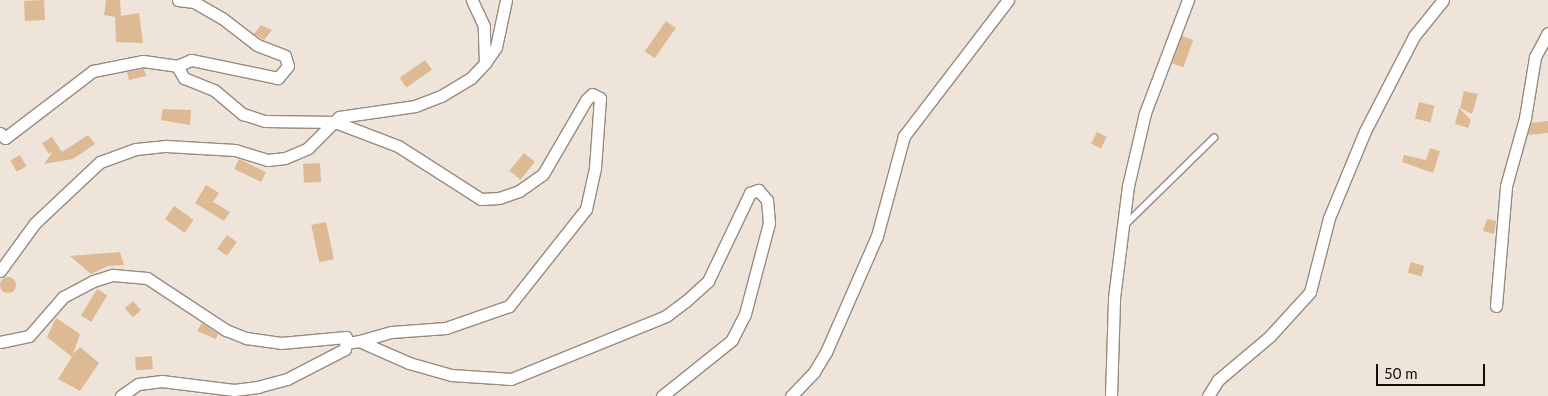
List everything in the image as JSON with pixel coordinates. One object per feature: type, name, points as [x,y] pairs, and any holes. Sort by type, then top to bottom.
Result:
[{"type":"street","points":[[0,133],[5,138],[93,71],[143,61],[177,66],[192,60],[278,78],[288,66],[285,56],[257,45],[222,18],[194,2],[178,0]]},
{"type":"street","points":[[472,0],[484,26],[485,63]]},
{"type":"street","points":[[0,271],[36,223],[100,162],[136,149],[166,146],[235,150],[268,160],[286,158],[308,148],[339,118],[429,102],[471,78],[485,63],[496,47],[506,0]]},
{"type":"street","points":[[791,396],[814,372],[826,352],[878,236],[904,136],[1008,0]]},
{"type":"street","points":[[1111,396],[1114,298],[1123,228],[1145,113],[1188,0]]},
{"type":"street","points":[[1208,396],[1218,380],[1270,336],[1310,292],[1329,218],[1365,131],[1414,36],[1443,0]]},
{"type":"street","points":[[1496,306],[1506,186],[1525,118],[1535,57],[1548,33]]},
{"type":"street","points":[[121,396],[138,384],[162,381],[234,390],[258,387],[304,370],[345,349],[353,342],[391,332],[446,328],[509,306],[586,209],[595,168],[600,98],[592,94],[586,100],[543,174],[519,191],[499,198],[481,198],[468,193],[398,146],[336,122],[298,124],[243,114],[214,90],[184,78],[177,66]]},
{"type":"street","points":[[0,342],[29,336],[63,297],[92,281],[113,275],[147,278],[226,330],[246,338],[281,343],[328,336],[346,337],[353,342],[409,363],[451,375],[511,379],[666,316],[686,301],[708,281],[750,193],[758,190],[766,200],[768,223],[745,314],[732,340],[662,396]]},
{"type":"lane","points":[[1123,228],[1214,138]]},
{"type":"building","points":[[44,0],[45,20],[25,21],[24,1]]},
{"type":"building","points":[[106,0],[120,0],[121,16],[139,13],[143,43],[116,42],[115,17],[104,15]]},
{"type":"building","points":[[666,21],[676,28],[655,58],[645,51]]},
{"type":"building","points":[[261,25],[272,30],[264,40],[254,34]]},
{"type":"building","points":[[1182,36],[1193,40],[1183,67],[1172,63]]},
{"type":"building","points":[[425,60],[432,70],[406,88],[400,78]]},
{"type":"building","points":[[144,69],[146,76],[129,80],[127,72]]},
{"type":"building","points":[[1464,91],[1478,94],[1472,114],[1460,108]]},
{"type":"building","points":[[1419,102],[1435,106],[1430,122],[1415,118]]},
{"type":"building","points":[[1459,108],[1471,120],[1468,128],[1455,124]]},
{"type":"building","points":[[163,109],[191,110],[190,125],[161,120]]},
{"type":"building","points":[[1548,121],[1548,133],[1528,135],[1531,123]]},
{"type":"building","points":[[1097,132],[1107,137],[1101,149],[1091,144]]},
{"type":"building","points":[[88,135],[95,144],[73,159],[44,164],[54,150],[49,154],[42,143],[52,137],[62,152]]},
{"type":"building","points":[[1430,148],[1440,151],[1433,173],[1402,162],[1404,155],[1426,160]]},
{"type":"building","points":[[524,153],[535,162],[520,180],[510,171]]},
{"type":"building","points":[[20,155],[26,166],[17,172],[10,160]]},
{"type":"building","points":[[239,159],[266,172],[261,182],[234,169]]},
{"type":"building","points":[[320,163],[321,182],[304,183],[303,164]]},
{"type":"building","points":[[206,185],[219,193],[213,202],[230,212],[224,221],[195,203]]},
{"type":"building","points":[[174,206],[194,220],[184,233],[165,219]]},
{"type":"building","points":[[1487,219],[1496,221],[1494,234],[1483,231]]},
{"type":"building","points":[[326,222],[334,259],[319,262],[311,225]]},
{"type":"building","points":[[227,235],[237,242],[227,256],[217,249]]},
{"type":"building","points":[[120,252],[124,265],[108,266],[91,274],[70,256]]},
{"type":"building","points":[[1411,262],[1424,266],[1421,277],[1408,273]]},
{"type":"building","points":[[8,277],[14,279],[16,285],[14,291],[8,293],[2,291],[0,285],[2,279]]},
{"type":"building","points":[[97,289],[107,295],[91,322],[81,316]]},
{"type":"building","points":[[133,301],[141,310],[133,317],[125,308]]},
{"type":"building","points":[[56,318],[80,334],[73,354],[80,347],[99,363],[80,391],[58,379],[72,357],[47,337]]},
{"type":"building","points":[[202,323],[218,334],[216,339],[197,331]]},
{"type":"building","points":[[152,356],[153,369],[136,370],[135,357]]}]
